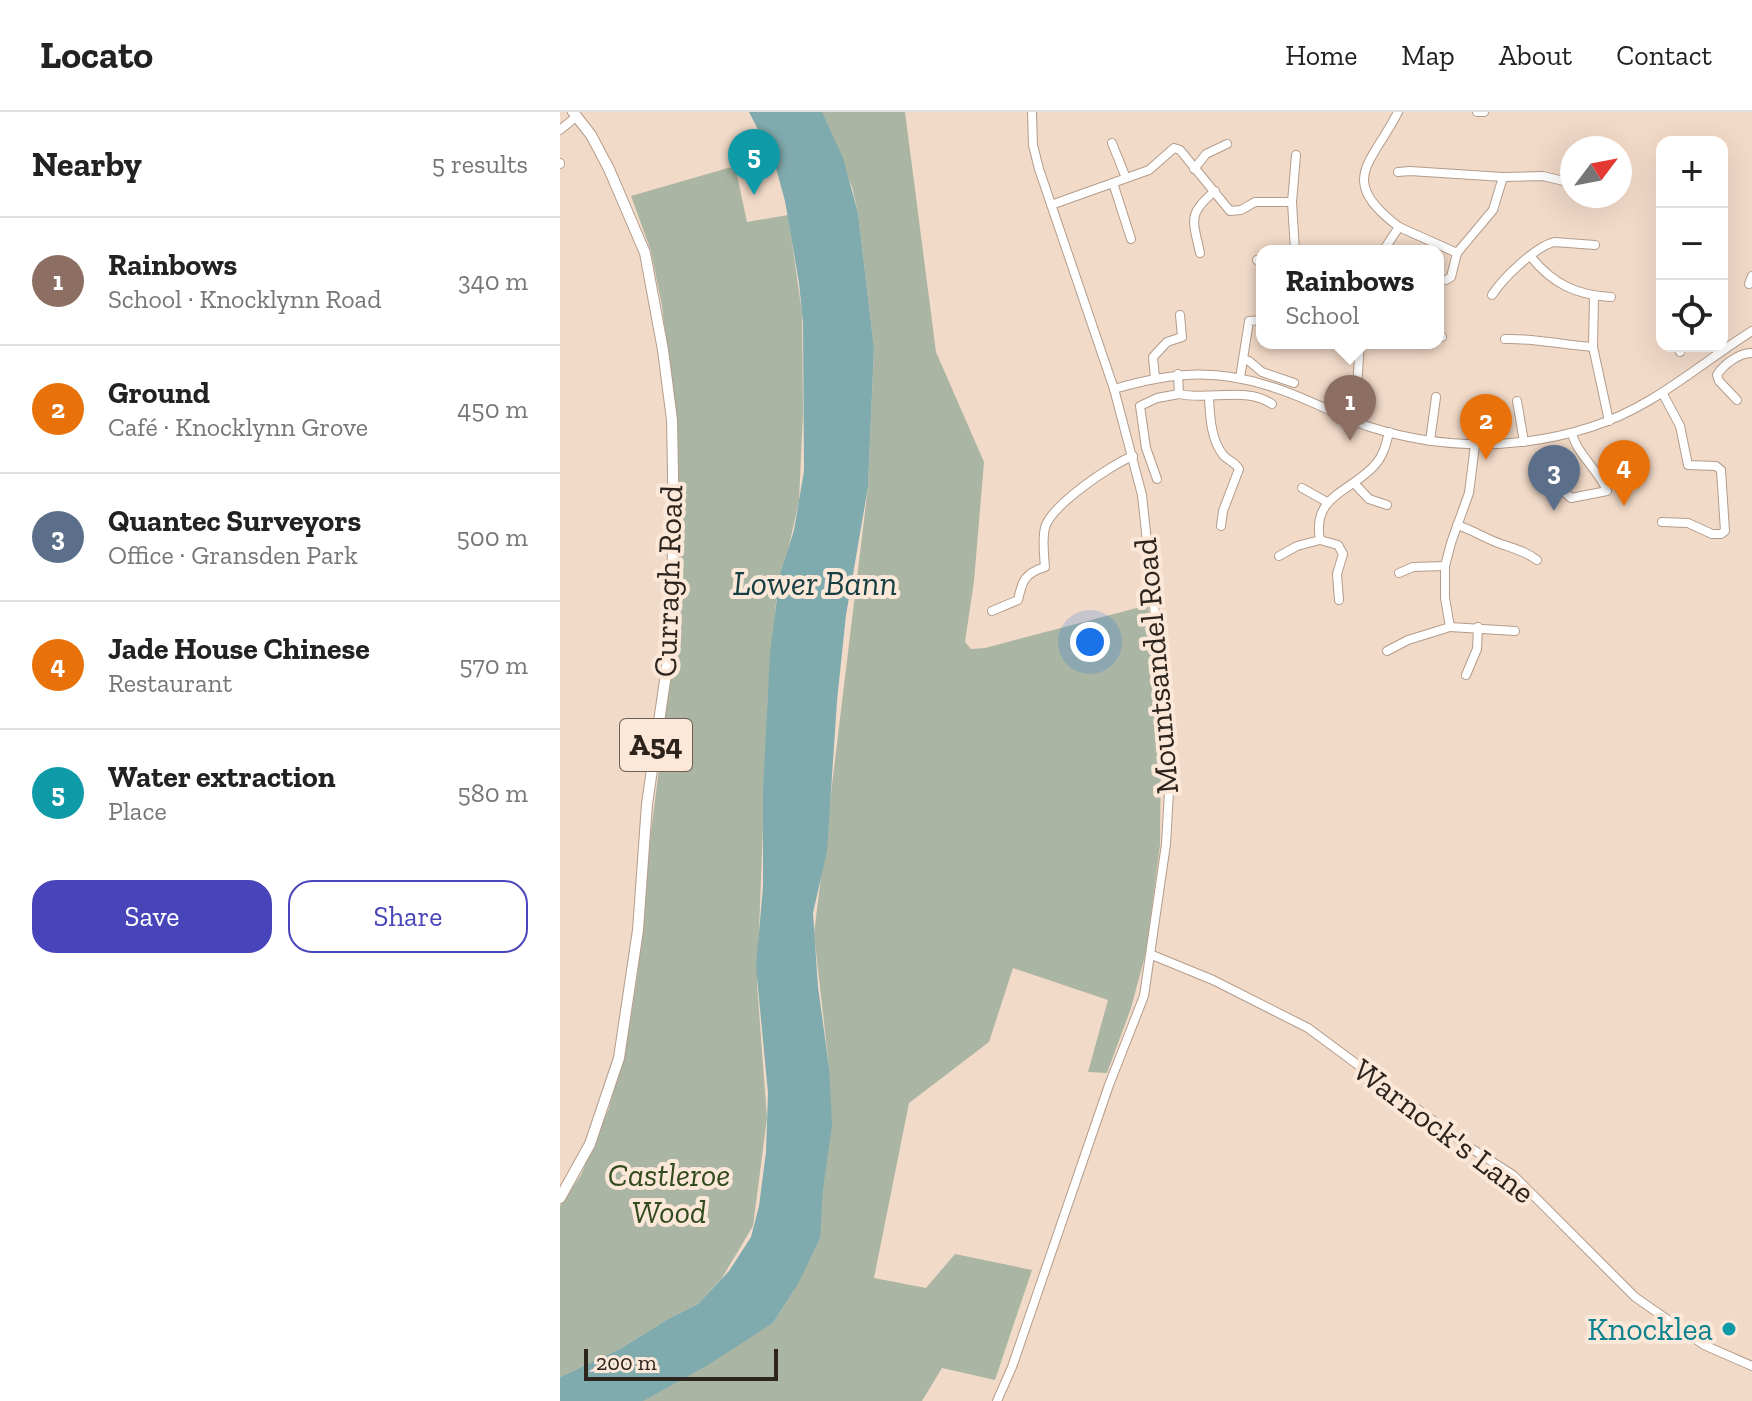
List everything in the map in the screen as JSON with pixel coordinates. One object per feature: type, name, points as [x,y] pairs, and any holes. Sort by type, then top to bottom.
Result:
[{"type":"main road","name":"Curragh Road","points":[[560,1198],[590,1144],[619,1058],[638,930],[647,804],[669,653],[674,527],[672,420],[645,253],[609,169],[591,135],[575,114]]},
{"type":"street","name":"Mountsandel Road","points":[[997,1401],[1012,1367],[1109,1085],[1139,1013],[1152,955],[1166,844],[1169,792],[1167,727],[1142,495],[1114,389],[1035,156],[1032,112]]},
{"type":"street","points":[[1398,112],[1370,158],[1364,178],[1369,200],[1399,227],[1439,245]]},
{"type":"street","points":[[1477,112],[1484,112]]},
{"type":"street","points":[[560,130],[575,114]]},
{"type":"street","points":[[1112,143],[1126,178]]},
{"type":"street","points":[[1194,169],[1206,154],[1227,144]]},
{"type":"street","points":[[1051,205],[1155,166],[1174,148],[1180,150],[1230,211],[1235,212],[1255,202],[1292,202]]},
{"type":"street","points":[[1295,245],[1292,202],[1296,155]]},
{"type":"street","points":[[1398,172],[1543,176],[1560,180]]},
{"type":"street","points":[[1446,280],[1451,277],[1457,253],[1493,210],[1503,177]]},
{"type":"street","points":[[1113,183],[1131,239]]},
{"type":"street","points":[[1200,253],[1193,213],[1215,191]]},
{"type":"street","points":[[1387,245],[1399,227]]},
{"type":"street","points":[[1492,295],[1531,257],[1554,242],[1595,245]]},
{"type":"street","points":[[1444,247],[1457,253]]},
{"type":"street","points":[[1531,257],[1563,287],[1594,296],[1611,297]]},
{"type":"street","points":[[1594,296],[1593,347],[1609,421]]},
{"type":"street","points":[[1155,378],[1153,357],[1167,342],[1184,334],[1180,315]]},
{"type":"street","points":[[1240,378],[1249,321],[1256,320]]},
{"type":"street","points":[[1728,344],[1752,331]]},
{"type":"street","points":[[1505,339],[1537,339],[1593,347]]},
{"type":"street","points":[[1347,417],[1357,387],[1360,349]]},
{"type":"street","points":[[1114,389],[1178,374],[1240,378],[1271,386],[1389,432],[1430,441],[1475,445],[1524,442],[1572,433],[1609,421],[1663,394],[1715,352]]},
{"type":"street","points":[[1737,400],[1722,386],[1717,375],[1742,354],[1752,353]]},
{"type":"street","points":[[1243,359],[1262,372],[1294,383]]},
{"type":"street","points":[[1178,374],[1179,394]]},
{"type":"street","points":[[1157,479],[1146,448],[1140,406],[1157,398],[1179,394],[1209,398],[1233,395],[1259,397],[1272,404]]},
{"type":"street","points":[[1662,522],[1688,523],[1718,534],[1725,531],[1721,470],[1716,466],[1688,465],[1680,426],[1663,394]]},
{"type":"street","points":[[1430,441],[1436,397]]},
{"type":"street","points":[[1209,398],[1210,423],[1215,437],[1223,454],[1239,469],[1223,511],[1221,526]]},
{"type":"street","points":[[1517,401],[1524,442]]},
{"type":"street","points":[[1320,540],[1320,512],[1327,502],[1380,459],[1389,432]]},
{"type":"street","points":[[1542,458],[1552,464],[1558,486],[1571,498],[1607,491],[1602,478],[1576,445],[1572,433]]},
{"type":"street","points":[[1450,627],[1445,598],[1445,566],[1469,493],[1475,445]]},
{"type":"street","points":[[992,611],[1018,600],[1022,580],[1032,571],[1045,567],[1045,527],[1053,513],[1103,471],[1133,456]]},
{"type":"street","points":[[1354,483],[1369,499],[1387,505]]},
{"type":"street","points":[[1302,488],[1327,502]]},
{"type":"street","points":[[1457,525],[1523,550],[1537,560]]},
{"type":"street","points":[[1279,556],[1297,546],[1320,540],[1338,545],[1343,554],[1337,574],[1339,600]]},
{"type":"street","points":[[1399,573],[1413,567],[1445,566]]},
{"type":"street","points":[[1387,651],[1408,640],[1450,627],[1515,631]]},
{"type":"street","points":[[1466,675],[1477,649],[1478,627]]},
{"type":"street","name":"Warnock's Lane","points":[[1152,955],[1213,980],[1308,1028],[1466,1145],[1513,1175],[1635,1297],[1704,1345],[1752,1366]]},
{"type":"green space","points":[[821,112],[905,112],[936,352],[984,462],[974,581],[965,642],[971,649],[985,648],[1148,605],[1161,731],[1160,845],[1146,952],[1131,1008],[1107,1073],[1088,1072],[1108,1000],[1013,968],[989,1042],[909,1103],[874,1278],[926,1288],[955,1254],[1032,1270],[995,1380],[942,1368],[922,1401],[642,1401],[773,1323],[794,1290],[829,1067],[814,934],[868,487],[874,348],[858,213],[852,187]]},
{"type":"green space","name":"Castleroe Wood","points":[[735,166],[747,222],[788,215],[802,313],[803,413],[799,501],[776,603],[768,694],[757,984],[767,1118],[753,1226],[722,1278],[698,1304],[620,1349],[560,1377],[560,1206],[581,1175],[609,1108],[626,1048],[637,978],[651,832],[675,642],[679,499],[677,432],[662,306],[651,251],[631,196]]},
{"type":"water","name":"Lower Bann","points":[[749,112],[822,112],[843,158],[858,213],[874,348],[868,487],[846,615],[827,851],[813,913],[832,1125],[820,1238],[798,1284],[773,1323],[708,1365],[643,1401],[560,1401],[560,1377],[620,1349],[698,1304],[729,1271],[751,1237],[759,1206],[766,1152],[768,1093],[756,967],[763,886],[763,789],[770,653],[780,575],[794,530],[804,471],[803,323],[785,201],[774,161]]},
{"type":"place","name":"Water extraction","points":[[754,195]]},
{"type":"place","name":"Rainbows","points":[[1350,441]]},
{"type":"place","name":"Ground","points":[[1486,460]]},
{"type":"place","name":"Jade House Chinese","points":[[1624,506]]},
{"type":"place","name":"Quantec Surveyors","points":[[1554,511]]},
{"type":"place","name":"Knocklea","points":[[1729,1329]]}]
